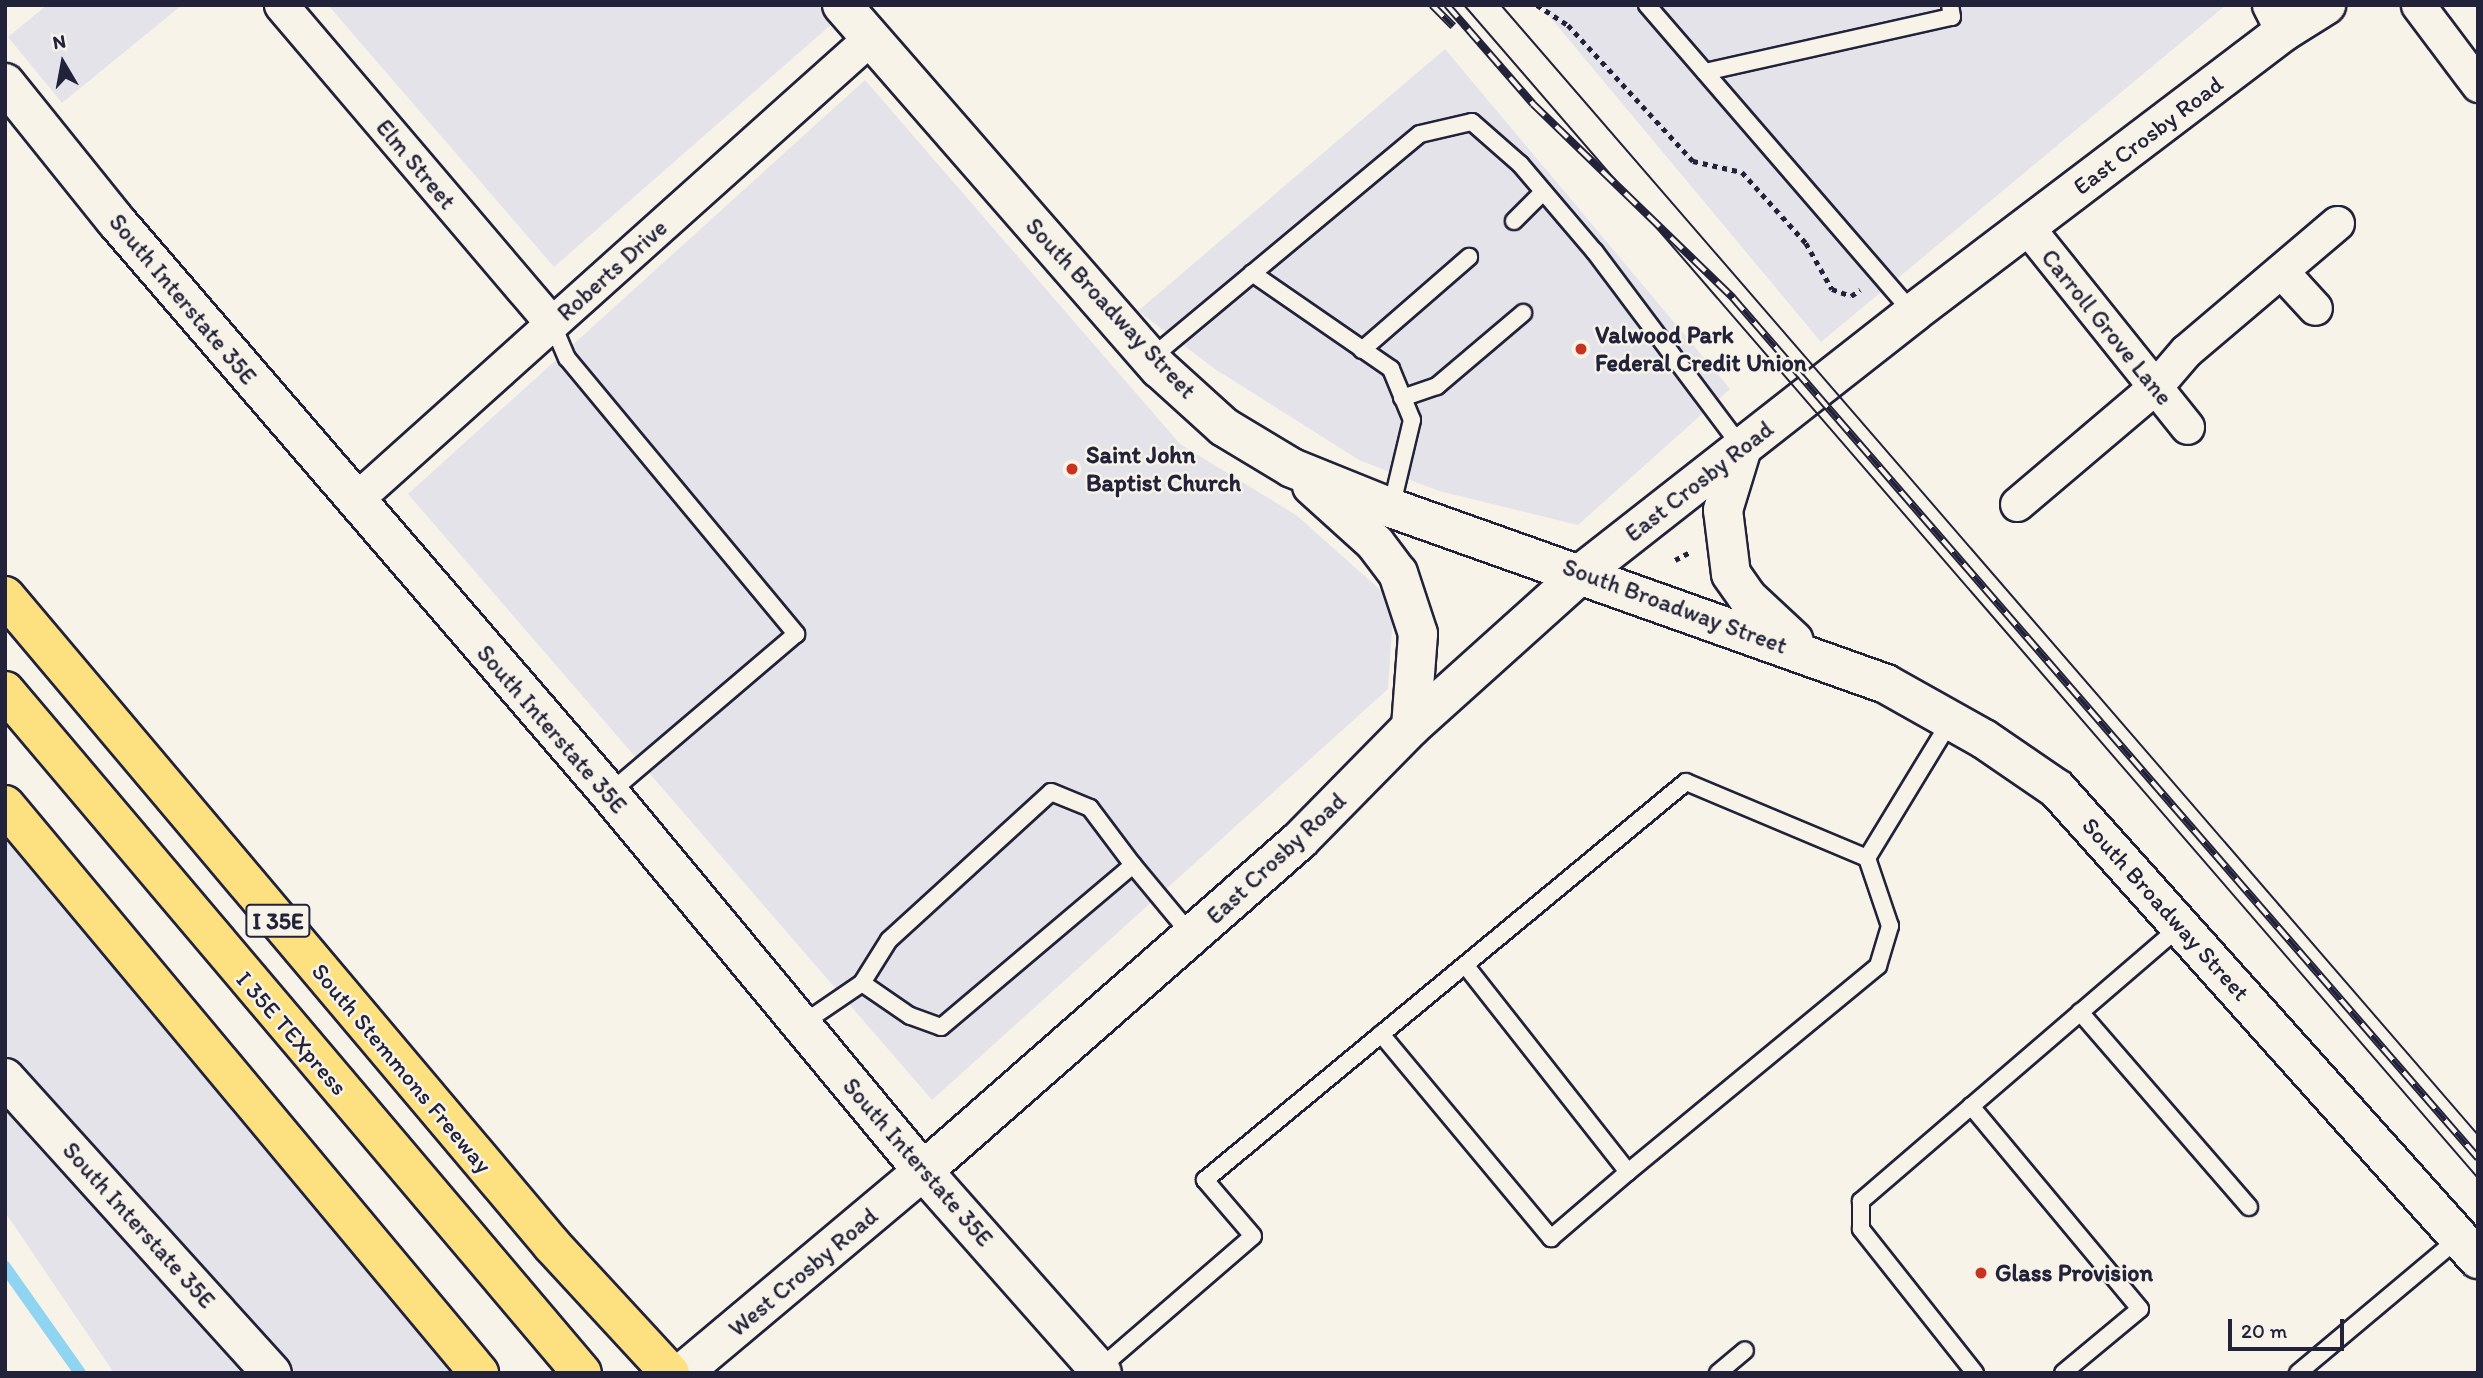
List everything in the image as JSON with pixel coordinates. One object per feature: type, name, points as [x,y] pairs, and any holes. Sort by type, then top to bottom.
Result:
[{"type":"highway","name":"South Stemmons Freeway","points":[[5,596],[552,1245],[670,1373]]},
{"type":"highway","name":"I 35E TEXpress","points":[[5,691],[243,977],[500,1272],[582,1373]]},
{"type":"highway","points":[[5,805],[479,1373]]},
{"type":"street","name":"Elm Street","points":[[281,5],[552,323]]},
{"type":"street","name":"South Broadway Street","points":[[842,5],[1151,358],[1224,427],[1292,468],[1391,508],[1583,572],[1886,684],[1951,720],[2057,789],[2182,925],[2469,1248]]},
{"type":"street","name":"East Crosby Road","points":[[923,1171],[1300,840],[1411,727],[1583,572],[2027,227],[2276,19],[2326,5]]},
{"type":"street","points":[[2418,5],[2478,85]]},
{"type":"street","name":"Roberts Drive","points":[[354,501],[870,38]]},
{"type":"street","name":"South Interstate 35E","points":[[5,83],[354,501],[609,793],[923,1171],[1101,1371]]},
{"type":"street","points":[[2017,504],[2155,387],[2186,351],[2337,223]]},
{"type":"street","name":"Carroll Grove Lane","points":[[2027,227],[2187,427]]},
{"type":"street","points":[[2281,271],[2315,308]]},
{"type":"street","points":[[1742,448],[1723,510],[1731,574],[1747,597],[1807,653]]},
{"type":"street","points":[[1292,468],[1375,543],[1398,573],[1418,634],[1411,727]]},
{"type":"street","name":"South Interstate 35E","points":[[5,1078],[272,1373]]},
{"type":"street","name":"West Crosby Road","points":[[682,1373],[923,1171]]},
{"type":"lane","points":[[1647,5],[1913,313]]},
{"type":"lane","points":[[1705,72],[1952,17],[1950,5]]},
{"type":"lane","points":[[1151,358],[1420,134],[1472,122],[1520,164],[1595,252],[1742,448]]},
{"type":"lane","points":[[1514,221],[1544,192]]},
{"type":"lane","points":[[1362,350],[1469,257]]},
{"type":"lane","points":[[1252,273],[1391,369],[1412,421],[1391,508]]},
{"type":"lane","points":[[1402,398],[1437,386],[1524,313]]},
{"type":"lane","points":[[552,323],[568,358],[796,634],[609,793]]},
{"type":"lane","points":[[1867,858],[1951,720]]},
{"type":"lane","points":[[1101,1371],[1253,1236],[1205,1180],[1381,1034],[1686,782],[1867,858],[1890,926],[1878,966],[1551,1238],[1381,1034]]},
{"type":"lane","points":[[802,1024],[862,983],[889,940],[1051,792],[1090,808],[1192,936]]},
{"type":"lane","points":[[862,983],[910,1016],[941,1027],[1133,865]]},
{"type":"lane","points":[[1975,1373],[1861,1228],[1861,1201],[2182,925]]},
{"type":"lane","points":[[1465,965],[1628,1172]]},
{"type":"lane","points":[[2080,1012],[2249,1207]]},
{"type":"lane","points":[[1972,1106],[2140,1309],[2063,1373]]},
{"type":"lane","points":[[2298,1373],[2469,1248]]},
{"type":"lane","points":[[1718,1373],[1745,1350]]},
{"type":"path","points":[[1538,5],[1568,25],[1693,161],[1742,172],[1805,243],[1832,289],[1851,296],[1881,276]]},
{"type":"shaded area","points":[[47,5],[182,5],[62,103],[8,37]]},
{"type":"shaded area","points":[[328,5],[819,5],[834,22],[554,267]]},
{"type":"shaded area","points":[[1540,5],[2226,5],[1821,342]]},
{"type":"shaded area","points":[[1445,49],[1730,389],[1578,525],[1439,491],[1359,460],[1215,369],[1138,311]]},
{"type":"shaded area","points":[[865,80],[1180,444],[1296,515],[1394,602],[1388,689],[932,1100],[408,494]]},
{"type":"shaded area","points":[[5,785],[499,1373],[114,1373],[5,1212]]},
{"type":"waterway","points":[[5,1267],[80,1373]]},
{"type":"tram line","points":[[1464,5],[2478,1178]]},
{"type":"tram line","points":[[1501,5],[2478,1135]]},
{"type":"railway","points":[[1432,5],[1453,26]]},
{"type":"railway","points":[[1447,5],[1533,104],[1733,298],[2478,1158]]},
{"type":"place","name":"Valwood Park Federal Credit Union","points":[[1581,349]]},
{"type":"place","name":"Saint John Baptist Church","points":[[1072,469]]},
{"type":"place","name":"Glass Provision","points":[[1981,1273]]}]
